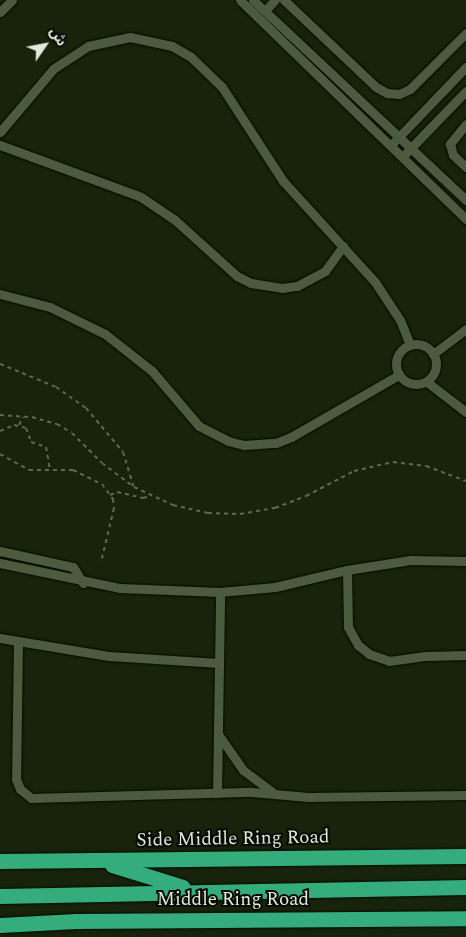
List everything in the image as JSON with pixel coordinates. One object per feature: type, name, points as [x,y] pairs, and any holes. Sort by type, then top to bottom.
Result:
[{"type":"highway","name":"Side Middle Ring Road","points":[[0,861],[466,856]]},
{"type":"highway","points":[[100,861],[194,890]]},
{"type":"highway","name":"Middle Ring Road","points":[[0,896],[194,890],[466,887]]},
{"type":"highway","name":"Middle Ring Road","points":[[0,925],[76,921],[466,918]]},
{"type":"street","points":[[0,12],[12,0]]},
{"type":"street","points":[[240,0],[466,219]]},
{"type":"street","points":[[253,0],[409,149],[466,200]]},
{"type":"street","points":[[265,11],[275,0]]},
{"type":"street","points":[[284,0],[376,88],[387,93],[399,94],[410,89],[466,33]]},
{"type":"street","points":[[0,132],[53,69],[88,46],[130,38],[172,46],[208,70],[235,105],[283,181],[343,246],[388,301],[410,345]]},
{"type":"street","points":[[391,146],[466,67]]},
{"type":"street","points":[[402,157],[466,91]]},
{"type":"street","points":[[466,124],[450,144],[453,155],[466,167]]},
{"type":"street","points":[[0,145],[141,197],[175,220],[238,276],[251,283],[282,288],[297,286],[324,271],[343,246]]},
{"type":"street","points":[[445,198],[454,189]]},
{"type":"street","points":[[0,294],[50,307],[105,334],[152,371],[199,426],[213,435],[244,445],[276,443],[291,437],[399,375]]},
{"type":"street","points":[[433,354],[466,329]]},
{"type":"street","points":[[427,382],[436,369],[433,354],[421,344],[410,345],[401,351],[396,360],[399,375],[412,384],[427,382],[466,412]]},
{"type":"street","points":[[0,552],[73,567],[83,582]]},
{"type":"street","points":[[0,564],[83,582],[138,590],[220,592],[275,587],[347,570],[410,560],[466,561]]},
{"type":"street","points":[[347,570],[348,627],[358,645],[369,654],[390,662],[426,656],[466,655]]},
{"type":"street","points":[[217,793],[220,592]]},
{"type":"street","points":[[0,638],[109,656],[219,663]]},
{"type":"street","points":[[18,642],[16,779],[27,796],[40,800],[217,793],[274,793],[308,797],[466,795]]},
{"type":"street","points":[[218,734],[243,770],[274,793]]},
{"type":"path","points":[[0,364],[56,387],[86,408],[123,452],[132,472],[134,487]]},
{"type":"path","points":[[0,415],[48,421],[65,428],[102,463],[134,487],[151,496],[191,510],[240,514],[291,503],[354,471],[393,462],[426,466],[466,481]]},
{"type":"path","points":[[19,425],[23,417]]},
{"type":"path","points":[[0,431],[19,425],[26,428],[33,444],[45,446],[50,469]]},
{"type":"path","points":[[0,454],[29,470],[50,469],[83,473],[102,484],[110,495],[114,508],[101,562]]},
{"type":"path","points":[[110,495],[117,492],[143,498],[151,496]]}]
